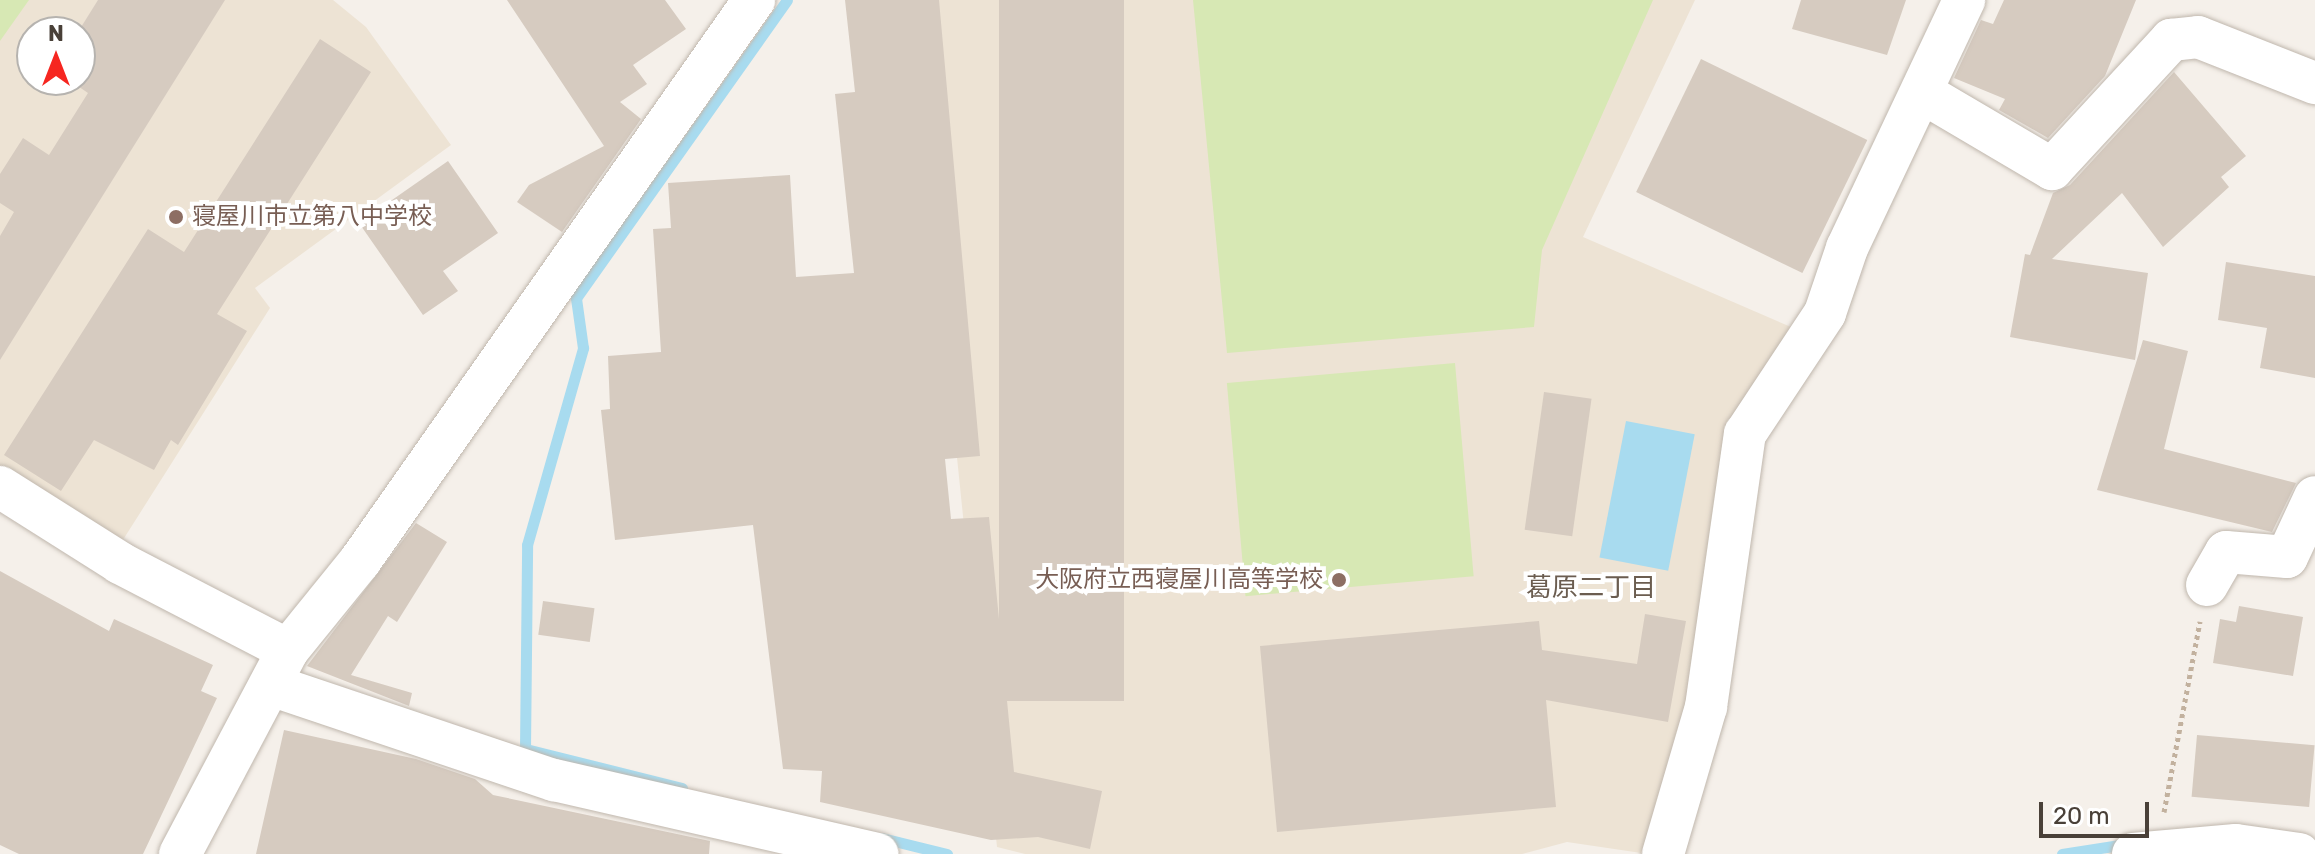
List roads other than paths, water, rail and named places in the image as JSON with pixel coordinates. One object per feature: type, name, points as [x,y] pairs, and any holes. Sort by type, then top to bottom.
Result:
[{"type":"street","points":[[180,854],[279,668],[360,561],[754,0]]},
{"type":"street","points":[[1663,854],[1706,707],[1745,434],[1825,313],[1847,248],[1923,93],[1964,0]]},
{"type":"street","points":[[1923,93],[2052,169],[2171,40],[2198,37],[2315,83]]},
{"type":"street","points":[[0,487],[279,668],[554,780],[878,854]]},
{"type":"street","points":[[2207,585],[2226,552],[2287,557],[2315,497]]},
{"type":"street","points":[[2147,841],[2236,845],[2299,854]]},
{"type":"water","points":[[1626,421],[1695,434],[1668,571],[1599,557]]},
{"type":"waterway","points":[[682,788],[525,749],[527,545],[583,348],[576,298],[787,0]]},
{"type":"waterway","points":[[882,838],[947,854]]},
{"type":"waterway","points":[[2062,854],[2126,844]]},
{"type":"place","name":"寝屋川市立第八中学校","points":[[176,217]]},
{"type":"place","name":"大阪府立西寝屋川高等学校","points":[[1339,580]]},
{"type":"district","name":"葛原二丁目","points":[[1591,588]]}]
